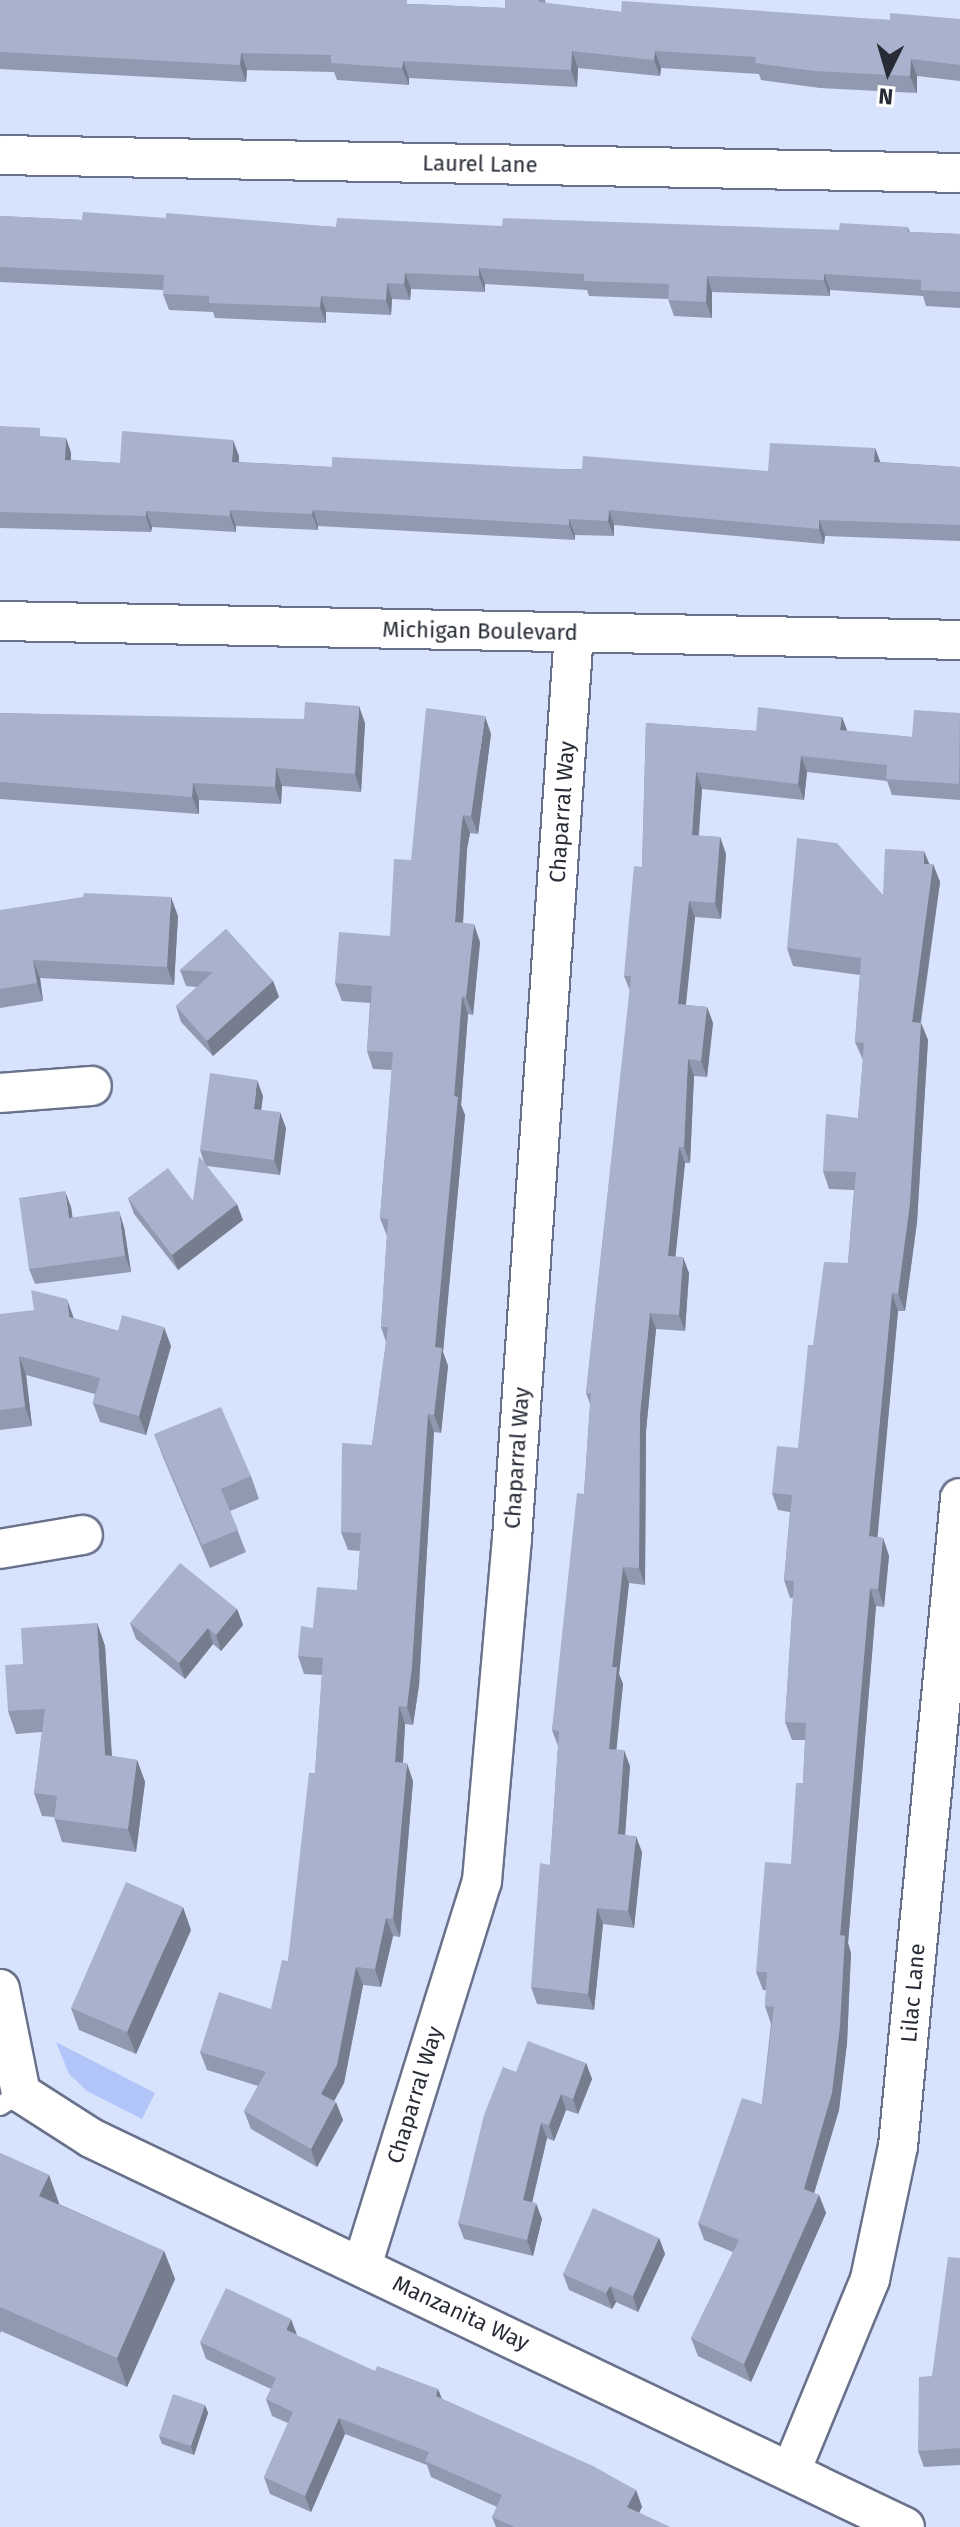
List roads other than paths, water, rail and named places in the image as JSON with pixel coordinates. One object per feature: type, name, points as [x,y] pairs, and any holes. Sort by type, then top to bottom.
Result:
[{"type":"street","name":"Laurel Lane","points":[[0,155],[960,173]]},
{"type":"street","name":"Michigan Boulevard","points":[[0,621],[960,640]]},
{"type":"street","name":"Chaparral Way","points":[[362,2266],[482,1881],[513,1523],[574,633]]},
{"type":"street","points":[[0,1093],[92,1086]]},
{"type":"street","name":"Lilac Lane","points":[[791,2471],[870,2279],[898,2146],[960,1498]]},
{"type":"street","points":[[0,1549],[83,1535]]},
{"type":"street","points":[[0,1989],[11,2099]]},
{"type":"street","name":"Manzanita Way","points":[[11,2099],[905,2527]]}]
